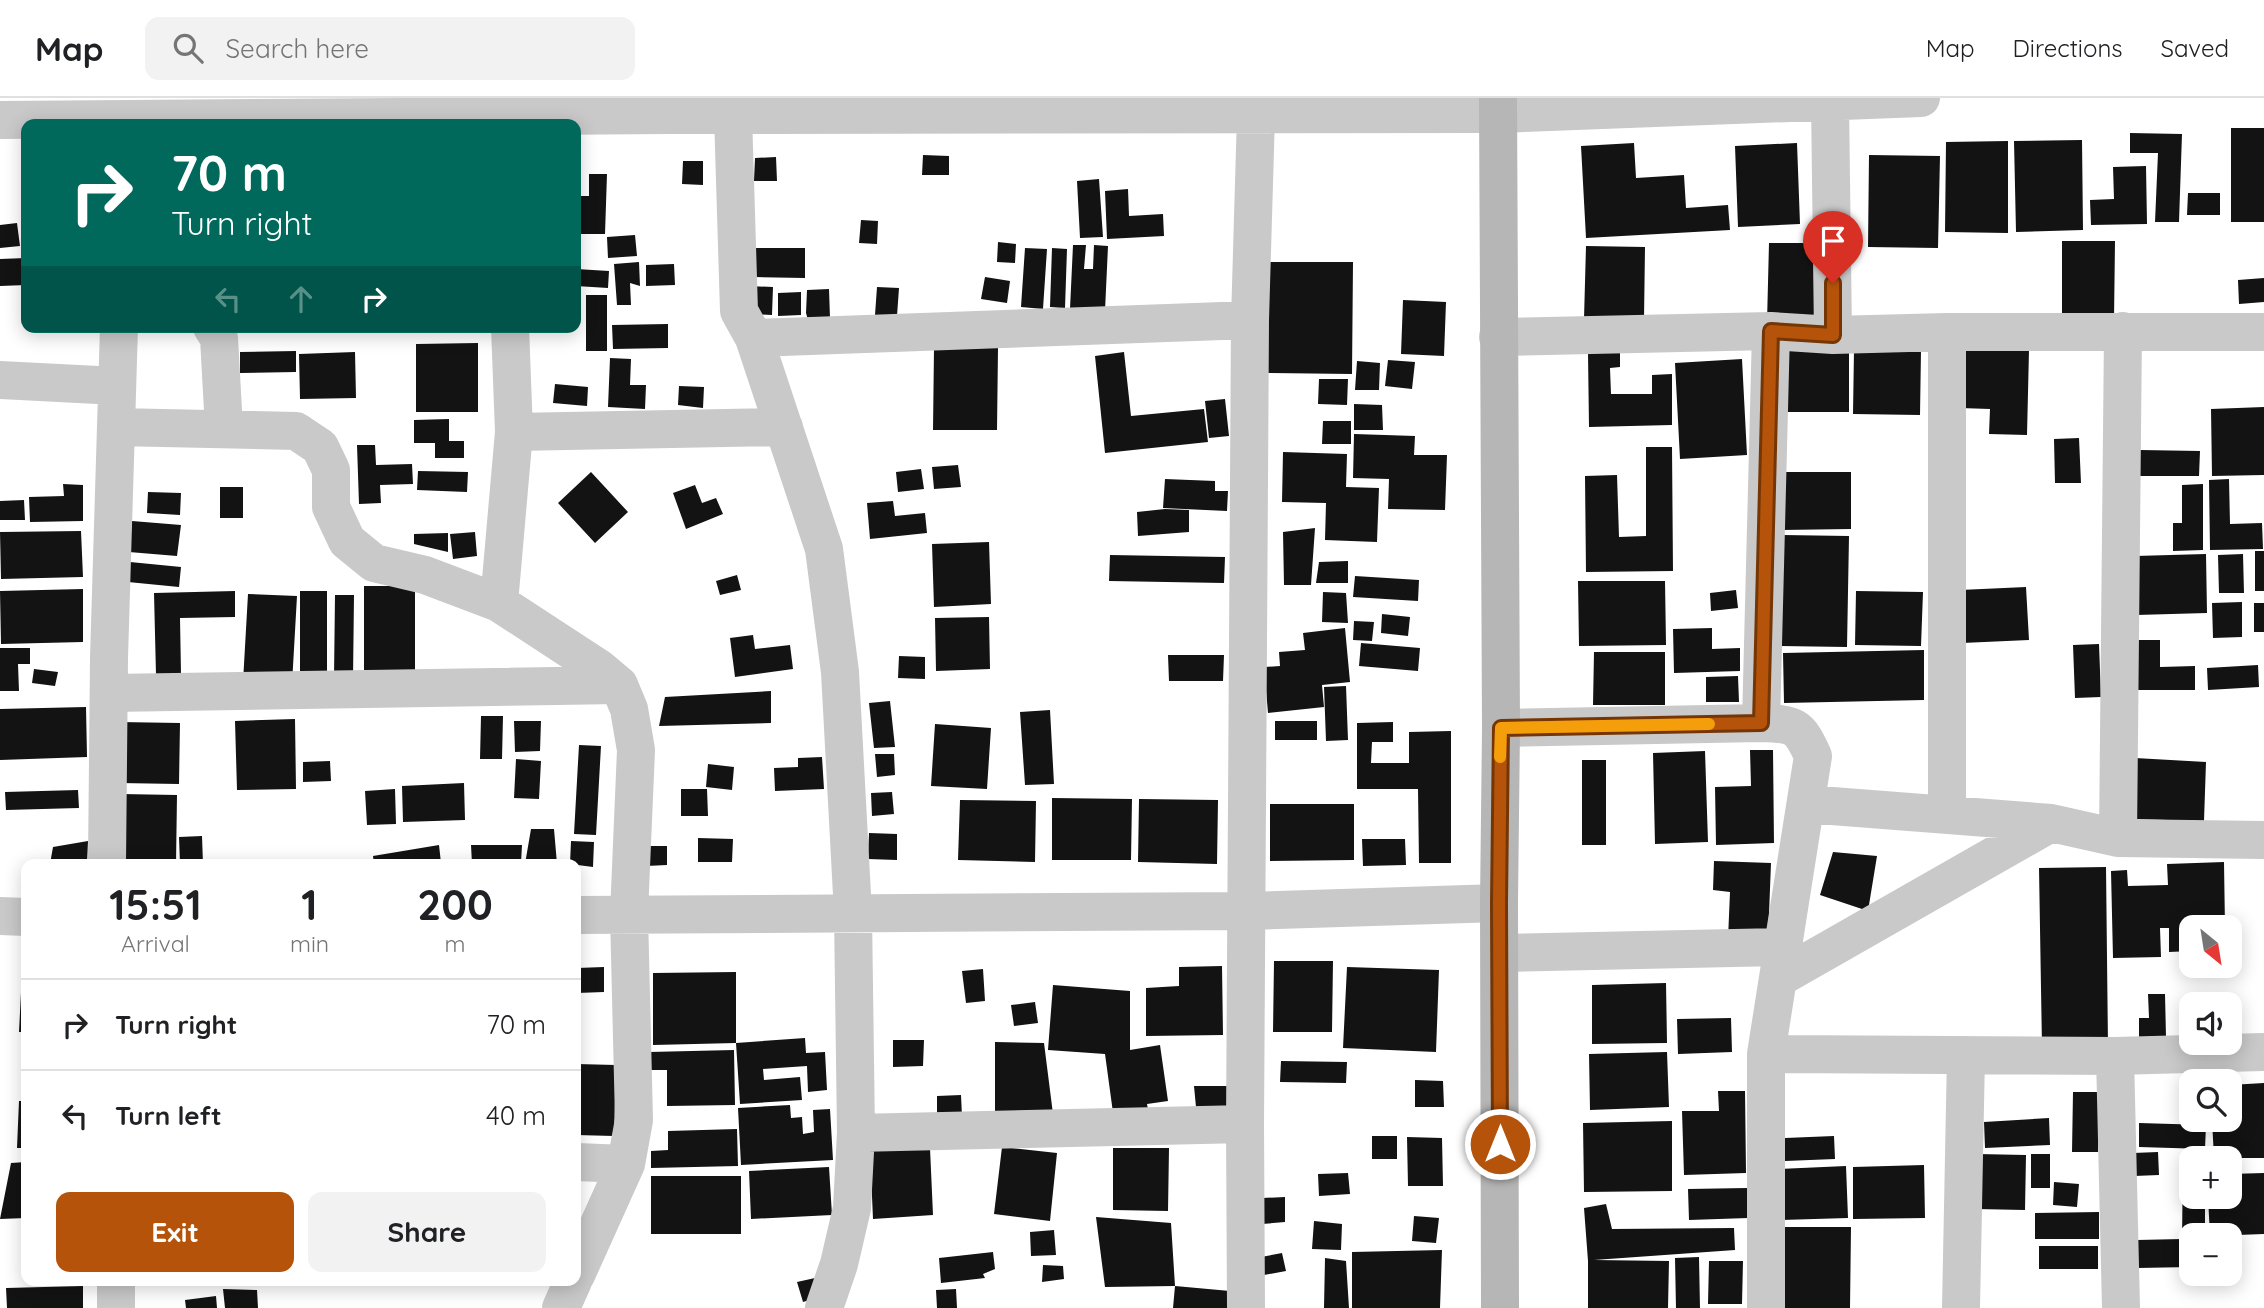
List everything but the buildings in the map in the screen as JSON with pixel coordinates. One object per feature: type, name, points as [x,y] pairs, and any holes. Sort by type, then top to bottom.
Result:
[{"type":"main road","points":[[1498,106],[1500,1308]]},
{"type":"street","points":[[144,119],[248,108],[669,106],[733,115],[1256,116],[1498,106],[1921,98]]},
{"type":"street","points":[[1817,100],[1833,335]]},
{"type":"street","points":[[733,115],[739,311],[754,338],[824,549],[840,672],[853,914],[856,1133],[852,1208],[839,1264],[824,1308]]},
{"type":"street","points":[[1246,1308],[1244,1124],[1250,320],[1256,116]]},
{"type":"street","points":[[0,120],[21,120]]},
{"type":"street","points":[[754,338],[1250,320]]},
{"type":"street","points":[[1761,723],[1771,331]]},
{"type":"street","points":[[1497,337],[1771,331],[1833,335],[1947,332],[2264,332]]},
{"type":"street","points":[[2118,838],[2123,331]]},
{"type":"street","points":[[1947,332],[1947,813]]},
{"type":"street","points":[[107,859],[119,333]]},
{"type":"street","points":[[216,333],[219,338],[224,429]]},
{"type":"street","points":[[499,603],[514,432],[510,333]]},
{"type":"street","points":[[0,380],[117,386]]},
{"type":"street","points":[[116,427],[296,431],[320,447],[331,470],[331,507],[347,541],[374,564],[425,575],[499,603],[600,669],[619,685],[629,709],[636,750],[629,915],[634,1120],[626,1164],[581,1264]]},
{"type":"street","points":[[514,432],[784,427]]},
{"type":"street","points":[[109,693],[619,685]]},
{"type":"street","points":[[1501,728],[1761,723],[1786,724],[1803,733],[1813,756],[1766,1054],[1766,1308]]},
{"type":"street","points":[[1806,804],[2051,823],[2118,838],[2264,840]]},
{"type":"street","points":[[1500,953],[1781,962],[2051,823]]},
{"type":"street","points":[[581,915],[1246,911],[1499,903]]},
{"type":"street","points":[[0,916],[21,916]]},
{"type":"street","points":[[1766,1054],[2115,1056],[2264,1052]]},
{"type":"street","points":[[1961,1308],[1966,1055]]},
{"type":"street","points":[[2115,1056],[2121,1308]]},
{"type":"street","points":[[856,1133],[1244,1124]]},
{"type":"street","points":[[581,1162],[626,1164]]},
{"type":"street","points":[[116,1286],[116,1308]]},
{"type":"street","points":[[561,1308],[571,1286]]},
{"type":"slow traffic","points":[[1500,757],[1501,728],[1709,724]]},
{"type":"route","points":[[1500,1144],[1501,728],[1761,723],[1771,331],[1833,335],[1833,283]]}]
